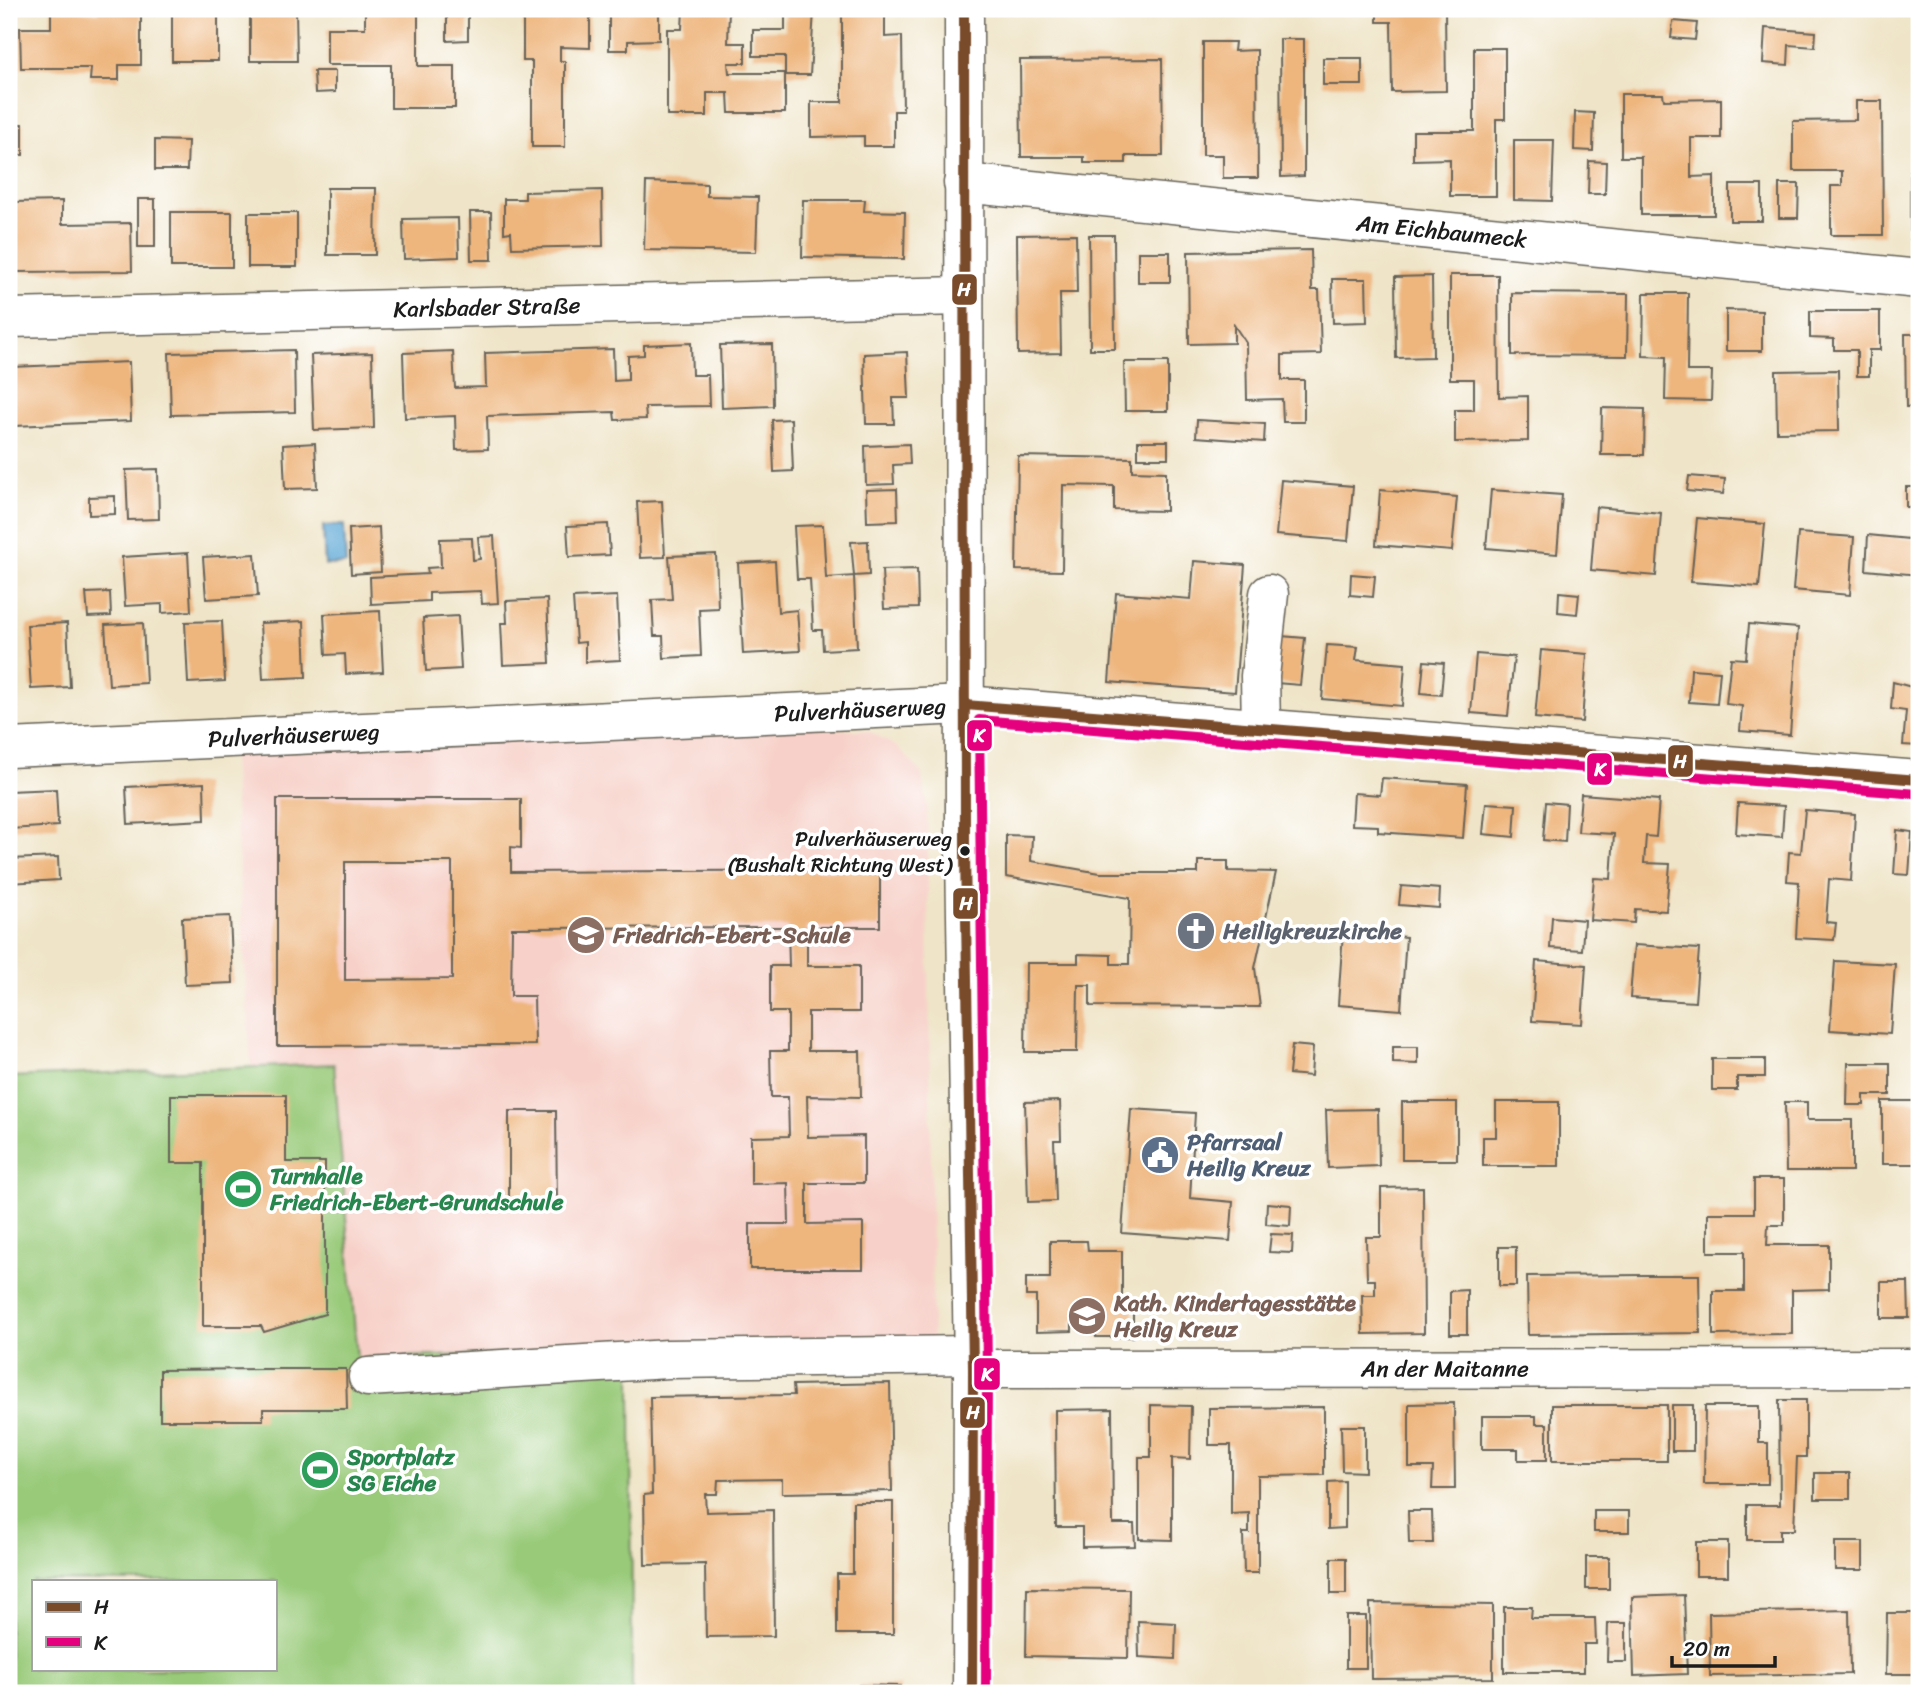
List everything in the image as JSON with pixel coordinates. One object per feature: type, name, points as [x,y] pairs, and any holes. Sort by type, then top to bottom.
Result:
[{"type":"street","points":[[964,9],[965,705],[972,1362],[972,1693]]},
{"type":"street","name":"Am Eichbaumeck","points":[[963,183],[1919,279]]},
{"type":"street","name":"Karlsbader Straße","points":[[9,318],[964,296]]},
{"type":"street","points":[[1261,728],[1261,676],[1269,594]]},
{"type":"street","name":"Pulverhäuserweg","points":[[9,748],[965,705],[1919,780]]},
{"type":"street","name":"An der Maitanne","points":[[368,1377],[668,1359],[1919,1368]]},
{"type":"shaded area","name":"Friedrich-Ebert-Schule","points":[[800,726],[869,731],[897,747],[921,772],[927,805],[933,1346],[357,1358],[334,1065],[251,1066],[232,754]]},
{"type":"green space","name":"Sportplatz SG Eiche","points":[[334,1064],[357,1358],[631,1351],[632,1693],[9,1693],[9,1077]]},
{"type":"water","points":[[344,525],[346,564],[325,565],[323,526]]},
{"type":"building","points":[[9,9],[16,9],[15,32],[9,32]]},
{"type":"building","points":[[51,9],[99,13],[99,9],[141,9],[141,65],[119,65],[119,80],[90,80],[91,68],[21,68],[20,28],[51,28]]},
{"type":"building","points":[[172,9],[218,9],[218,61],[172,61]]},
{"type":"building","points":[[250,9],[296,9],[297,61],[250,61]]},
{"type":"building","points":[[365,9],[418,9],[418,66],[455,66],[455,108],[391,108],[391,65],[327,65],[327,28],[365,28]]},
{"type":"building","points":[[523,9],[590,9],[590,48],[560,47],[560,61],[565,61],[565,147],[532,147],[532,61],[523,61]]},
{"type":"building","points":[[609,9],[659,9],[659,40],[628,41],[628,50],[609,50]]},
{"type":"building","points":[[683,9],[729,9],[728,43],[745,43],[745,63],[728,63],[729,73],[785,73],[785,56],[753,56],[753,30],[785,30],[785,10],[814,10],[810,75],[785,75],[785,113],[729,113],[728,93],[707,93],[707,116],[667,116],[667,29],[682,29]]},
{"type":"building","points":[[842,9],[885,9],[885,37],[902,36],[903,111],[894,111],[894,146],[864,146],[864,136],[811,137],[811,102],[842,102]]},
{"type":"building","points":[[1377,9],[1445,9],[1446,91],[1392,92],[1391,22],[1377,22]]},
{"type":"building","points":[[447,11],[468,11],[468,40],[447,41]]},
{"type":"building","points":[[1673,21],[1697,23],[1695,40],[1671,38]]},
{"type":"building","points":[[1765,28],[1816,32],[1815,47],[1789,45],[1788,65],[1763,63]]},
{"type":"building","points":[[1280,39],[1304,39],[1304,176],[1281,177]]},
{"type":"building","points":[[1203,42],[1235,42],[1234,51],[1257,50],[1258,178],[1223,178],[1223,155],[1203,155]]},
{"type":"building","points":[[1474,48],[1505,48],[1505,119],[1496,119],[1496,196],[1450,196],[1450,159],[1413,160],[1413,131],[1474,131]]},
{"type":"building","points":[[1323,58],[1362,58],[1362,85],[1323,85]]},
{"type":"building","points":[[1162,59],[1163,156],[1126,156],[1126,163],[1084,163],[1084,157],[1021,157],[1020,60]]},
{"type":"building","points":[[314,71],[335,71],[335,92],[315,93]]},
{"type":"building","points":[[1621,94],[1663,94],[1664,100],[1721,99],[1721,138],[1691,138],[1691,177],[1714,176],[1714,215],[1641,215],[1641,157],[1621,157]]},
{"type":"building","points":[[1856,101],[1882,101],[1883,235],[1831,235],[1831,186],[1842,186],[1842,171],[1793,171],[1793,121],[1856,120]]},
{"type":"building","points":[[1575,112],[1594,113],[1593,151],[1574,150]]},
{"type":"building","points":[[9,124],[23,124],[23,155],[9,155]]},
{"type":"building","points":[[155,140],[188,141],[187,170],[155,170]]},
{"type":"building","points":[[1514,140],[1554,140],[1552,201],[1514,200]]},
{"type":"building","points":[[1589,161],[1606,162],[1605,194],[1588,194]]},
{"type":"building","points":[[1910,170],[1919,170],[1919,239],[1910,239]]},
{"type":"building","points":[[646,182],[707,184],[707,196],[758,197],[756,252],[644,250]]},
{"type":"building","points":[[1779,184],[1799,184],[1798,218],[1779,218]]},
{"type":"building","points":[[1730,185],[1762,185],[1762,221],[1730,221]]},
{"type":"building","points":[[327,188],[376,188],[375,255],[327,255]]},
{"type":"building","points":[[602,190],[603,246],[512,248],[511,232],[504,233],[504,199],[525,199],[525,192]]},
{"type":"building","points":[[138,199],[155,199],[155,247],[138,247]]},
{"type":"building","points":[[803,200],[865,200],[864,211],[905,212],[904,259],[802,257]]},
{"type":"building","points":[[62,201],[62,224],[131,223],[132,271],[14,272],[13,202]]},
{"type":"building","points":[[171,212],[232,212],[232,267],[171,267]]},
{"type":"building","points":[[470,212],[491,212],[492,260],[471,260]]},
{"type":"building","points":[[248,213],[297,213],[297,267],[248,267]]},
{"type":"building","points":[[458,218],[459,257],[404,259],[403,219]]},
{"type":"building","points":[[1076,234],[1077,293],[1060,293],[1061,353],[1018,354],[1017,235]]},
{"type":"building","points":[[1089,235],[1114,235],[1115,349],[1090,349]]},
{"type":"building","points":[[1311,250],[1312,290],[1319,290],[1321,354],[1282,355],[1282,380],[1304,380],[1304,422],[1283,422],[1282,399],[1247,400],[1246,343],[1234,325],[1234,343],[1189,344],[1188,252]]},
{"type":"building","points":[[1138,252],[1170,252],[1170,282],[1138,282]]},
{"type":"building","points":[[1450,275],[1498,275],[1499,397],[1528,396],[1528,441],[1455,442],[1455,410],[1474,410],[1474,379],[1450,379]]},
{"type":"building","points":[[1432,276],[1433,357],[1396,358],[1395,277]]},
{"type":"building","points":[[1332,279],[1366,279],[1367,322],[1333,323]]},
{"type":"building","points":[[1512,293],[1628,294],[1627,356],[1512,355]]},
{"type":"building","points":[[1644,293],[1688,293],[1687,371],[1712,371],[1711,401],[1665,400],[1666,357],[1643,356]]},
{"type":"building","points":[[1726,310],[1762,311],[1762,351],[1726,351]]},
{"type":"building","points":[[1810,311],[1880,311],[1880,350],[1869,350],[1869,376],[1857,376],[1857,350],[1834,350],[1834,339],[1810,338]]},
{"type":"building","points":[[1905,334],[1919,334],[1919,407],[1906,407]]},
{"type":"building","points":[[691,343],[692,375],[708,375],[709,406],[645,407],[646,419],[615,420],[614,412],[487,416],[488,449],[456,450],[455,416],[405,418],[403,353],[453,351],[455,388],[486,387],[485,353],[613,349],[614,381],[628,380],[628,356],[644,355],[644,345]]},
{"type":"building","points":[[772,344],[773,406],[722,408],[720,345]]},
{"type":"building","points":[[294,350],[295,412],[171,415],[169,353]]},
{"type":"building","points":[[907,352],[909,398],[893,398],[894,424],[866,424],[864,354]]},
{"type":"building","points":[[372,353],[374,428],[314,430],[311,355]]},
{"type":"building","points":[[129,362],[131,421],[14,426],[14,432],[9,433],[12,367]]},
{"type":"building","points":[[1124,362],[1168,362],[1168,411],[1125,411]]},
{"type":"building","points":[[1838,370],[1839,431],[1777,432],[1776,371]]},
{"type":"building","points":[[1602,408],[1645,409],[1644,455],[1601,455]]},
{"type":"building","points":[[791,419],[793,471],[774,472],[772,420]]},
{"type":"building","points":[[1197,420],[1265,424],[1264,442],[1196,437]]},
{"type":"building","points":[[1138,441],[1168,441],[1168,458],[1138,458]]},
{"type":"building","points":[[315,443],[317,488],[285,489],[283,445]]},
{"type":"building","points":[[909,444],[910,464],[893,465],[894,484],[866,485],[865,446]]},
{"type":"building","points":[[1018,456],[1132,458],[1132,471],[1166,472],[1166,511],[1114,510],[1114,486],[1063,485],[1062,571],[1016,570]]},
{"type":"building","points":[[158,469],[159,519],[128,520],[126,470]]},
{"type":"building","points":[[1689,476],[1725,479],[1723,494],[1687,491]]},
{"type":"building","points":[[1281,480],[1353,486],[1348,541],[1276,535]]},
{"type":"building","points":[[1906,487],[1919,487],[1919,507],[1906,507]]},
{"type":"building","points":[[897,489],[898,521],[867,522],[866,490]]},
{"type":"building","points":[[1380,490],[1457,497],[1452,551],[1376,545]]},
{"type":"building","points":[[1491,490],[1562,495],[1557,554],[1486,548]]},
{"type":"building","points":[[115,496],[115,514],[89,515],[89,497]]},
{"type":"building","points":[[662,501],[665,557],[640,558],[637,502]]},
{"type":"building","points":[[1596,507],[1661,513],[1656,576],[1591,570]]},
{"type":"building","points":[[1697,518],[1765,524],[1759,587],[1691,582]]},
{"type":"building","points":[[608,524],[610,555],[569,557],[567,526]]},
{"type":"building","points":[[823,525],[826,578],[854,576],[857,648],[823,650],[822,630],[813,630],[810,579],[797,579],[794,526]]},
{"type":"building","points":[[379,527],[381,572],[351,574],[349,529]]},
{"type":"building","points":[[1798,533],[1854,537],[1850,595],[1793,590]]},
{"type":"building","points":[[1868,535],[1919,540],[1919,575],[1866,570]]},
{"type":"building","points":[[494,536],[498,603],[482,604],[481,591],[429,593],[429,601],[371,604],[370,577],[428,574],[427,568],[441,567],[440,539],[472,538],[473,560],[480,559],[478,537]]},
{"type":"building","points":[[868,541],[869,575],[854,576],[851,542]]},
{"type":"building","points":[[188,553],[191,611],[162,613],[162,604],[125,606],[122,557]]},
{"type":"building","points":[[255,554],[258,596],[206,599],[203,557]]},
{"type":"building","points":[[716,554],[718,608],[699,609],[701,656],[664,658],[663,636],[654,636],[652,600],[672,599],[669,556]]},
{"type":"building","points":[[775,561],[778,612],[797,610],[800,651],[743,654],[738,563]]},
{"type":"building","points":[[1194,561],[1245,565],[1235,692],[1109,682],[1116,593],[1191,599]]},
{"type":"building","points":[[917,569],[918,608],[884,609],[882,570]]},
{"type":"building","points":[[1351,574],[1375,576],[1373,597],[1350,595]]},
{"type":"building","points":[[110,592],[111,616],[88,617],[86,593]]},
{"type":"building","points":[[1559,592],[1579,594],[1577,614],[1558,612]]},
{"type":"building","points":[[617,596],[620,660],[585,662],[585,642],[576,643],[573,598]]},
{"type":"building","points":[[547,599],[550,663],[503,665],[501,623],[507,623],[506,601]]},
{"type":"building","points":[[380,611],[383,672],[346,674],[345,654],[326,655],[324,614]]},
{"type":"building","points":[[458,616],[461,669],[426,671],[423,618]]},
{"type":"building","points":[[222,621],[225,681],[188,683],[185,622]]},
{"type":"building","points":[[304,621],[306,677],[263,679],[260,623]]},
{"type":"building","points":[[67,623],[70,687],[31,689],[27,625]]},
{"type":"building","points":[[143,623],[146,683],[109,685],[105,625]]},
{"type":"building","points":[[1749,624],[1798,628],[1790,735],[1740,731],[1742,706],[1726,704],[1731,658],[1746,659]]},
{"type":"building","points":[[1268,635],[1305,638],[1300,685],[1264,682]]},
{"type":"building","points":[[1327,645],[1358,647],[1356,660],[1405,664],[1402,706],[1322,699]]},
{"type":"building","points":[[1541,650],[1587,654],[1582,722],[1535,718]]},
{"type":"building","points":[[1476,654],[1514,657],[1508,716],[1471,713]]},
{"type":"building","points":[[1424,661],[1444,663],[1441,695],[1421,693]]},
{"type":"building","points":[[1691,669],[1720,671],[1717,704],[1689,702]]},
{"type":"building","points":[[1893,682],[1919,689],[1919,746],[1903,745],[1906,711],[1891,709]]},
{"type":"building","points":[[1382,778],[1467,784],[1463,838],[1378,832],[1378,826],[1352,825],[1354,793],[1380,795]]},
{"type":"building","points":[[204,783],[205,820],[128,824],[126,787]]},
{"type":"building","points":[[56,789],[58,826],[9,829],[9,791]]},
{"type":"building","points":[[1581,794],[1659,800],[1656,837],[1646,836],[1644,863],[1670,864],[1666,911],[1635,909],[1634,923],[1590,920],[1594,878],[1611,879],[1614,834],[1578,832]]},
{"type":"building","points":[[277,799],[521,799],[521,848],[511,847],[511,872],[880,870],[880,927],[807,927],[807,966],[859,966],[859,1012],[808,1012],[808,1051],[860,1051],[861,1097],[807,1096],[808,1137],[864,1136],[864,1183],[807,1183],[807,1224],[863,1223],[863,1269],[750,1269],[750,1224],[789,1224],[788,1183],[751,1184],[751,1137],[789,1136],[788,1097],[771,1097],[770,1051],[788,1051],[788,1012],[770,1012],[770,966],[789,966],[788,927],[512,928],[511,996],[534,996],[535,1045],[277,1046]],"holes":[[[345,862],[452,862],[452,979],[345,980]]]},
{"type":"building","points":[[1546,802],[1567,804],[1565,842],[1543,840]]},
{"type":"building","points":[[1486,803],[1516,805],[1514,837],[1483,834]]},
{"type":"building","points":[[1738,803],[1784,806],[1782,837],[1736,834]]},
{"type":"building","points":[[1805,810],[1855,814],[1851,881],[1829,879],[1826,922],[1836,923],[1834,940],[1796,938],[1799,882],[1787,881],[1789,852],[1801,853]]},
{"type":"building","points":[[1897,830],[1912,832],[1909,875],[1894,874]]},
{"type":"building","name":"Heiligkreuzkirche","points":[[1006,835],[1032,836],[1031,861],[1100,873],[1198,873],[1198,861],[1228,861],[1228,871],[1276,872],[1255,968],[1260,1007],[1090,1006],[1090,985],[1078,985],[1077,1052],[1025,1052],[1026,963],[1078,963],[1078,954],[1111,955],[1111,964],[1129,964],[1130,898],[1006,877]]},
{"type":"building","points":[[58,857],[59,880],[9,883],[9,859]]},
{"type":"building","points":[[1401,886],[1440,889],[1439,908],[1399,905]]},
{"type":"building","points":[[230,916],[233,983],[185,985],[182,918]]},
{"type":"building","points":[[1552,917],[1584,920],[1582,950],[1550,948]]},
{"type":"building","points":[[1343,932],[1406,937],[1401,1010],[1338,1005]]},
{"type":"building","points":[[1634,945],[1699,949],[1695,1002],[1630,998]]},
{"type":"building","points":[[1536,961],[1586,965],[1582,1024],[1532,1021]]},
{"type":"building","points":[[1835,961],[1895,964],[1890,1034],[1830,1030]]},
{"type":"building","points":[[1292,1045],[1313,1047],[1311,1076],[1289,1074]]},
{"type":"building","points":[[1393,1047],[1418,1047],[1418,1064],[1393,1063]]},
{"type":"building","points":[[1712,1059],[1765,1059],[1765,1077],[1737,1077],[1737,1090],[1712,1090]]},
{"type":"building","points":[[1848,1063],[1890,1063],[1890,1095],[1864,1095],[1864,1105],[1847,1105]]},
{"type":"building","points":[[171,1095],[286,1095],[286,1162],[325,1162],[325,1314],[264,1332],[261,1326],[203,1326],[203,1163],[171,1163]]},
{"type":"building","points":[[1060,1101],[1061,1140],[1054,1140],[1056,1201],[1028,1202],[1025,1102]]},
{"type":"building","points":[[1882,1101],[1919,1101],[1919,1164],[1882,1164]]},
{"type":"building","points":[[1402,1102],[1457,1102],[1457,1160],[1402,1160]]},
{"type":"building","points":[[1496,1102],[1559,1102],[1559,1166],[1483,1166],[1483,1137],[1496,1137]]},
{"type":"building","points":[[1785,1102],[1807,1102],[1807,1120],[1852,1120],[1852,1171],[1786,1171]]},
{"type":"building","name":"Pfarrsaal Heilig Kreuz","points":[[1131,1109],[1195,1113],[1190,1198],[1233,1202],[1230,1241],[1122,1233]]},
{"type":"building","points":[[1378,1109],[1379,1166],[1328,1168],[1326,1110]]},
{"type":"building","points":[[509,1111],[556,1111],[557,1204],[509,1204]]},
{"type":"building","points":[[1754,1179],[1784,1179],[1784,1225],[1768,1225],[1767,1245],[1829,1245],[1829,1289],[1792,1290],[1792,1334],[1713,1335],[1713,1291],[1744,1291],[1744,1252],[1708,1252],[1708,1213],[1754,1213]]},
{"type":"building","points":[[1423,1187],[1424,1333],[1363,1334],[1362,1295],[1375,1295],[1375,1280],[1367,1280],[1366,1237],[1381,1237],[1381,1188]]},
{"type":"building","points":[[1267,1203],[1291,1205],[1290,1226],[1266,1224]]},
{"type":"building","points":[[1271,1234],[1293,1235],[1292,1253],[1269,1252]]},
{"type":"building","name":"Kath. Kindertagesstätte Heilig Kreuz","points":[[1050,1241],[1087,1241],[1088,1251],[1122,1251],[1122,1308],[1133,1309],[1133,1337],[1096,1337],[1096,1321],[1072,1321],[1072,1331],[1036,1332],[1036,1296],[1026,1296],[1026,1278],[1050,1278]]},
{"type":"building","points":[[1499,1247],[1516,1247],[1516,1286],[1499,1286]]},
{"type":"building","points":[[1699,1275],[1700,1333],[1528,1335],[1527,1276]]},
{"type":"building","points":[[1881,1282],[1908,1282],[1909,1318],[1881,1318]]},
{"type":"building","points":[[1467,1290],[1467,1334],[1450,1334],[1450,1291]]},
{"type":"building","points":[[346,1369],[347,1409],[263,1409],[263,1420],[160,1420],[160,1370]]},
{"type":"building","points":[[890,1383],[892,1491],[782,1493],[782,1479],[718,1480],[717,1494],[705,1494],[706,1512],[773,1510],[774,1636],[706,1637],[705,1564],[645,1565],[644,1495],[652,1494],[650,1397],[794,1395],[793,1385]]},
{"type":"building","points":[[1779,1400],[1806,1400],[1806,1457],[1797,1457],[1794,1530],[1780,1530],[1780,1540],[1747,1540],[1747,1505],[1780,1505]]},
{"type":"building","points":[[1454,1403],[1455,1489],[1432,1489],[1433,1467],[1409,1467],[1409,1404]]},
{"type":"building","points":[[1151,1405],[1191,1406],[1190,1459],[1172,1458],[1172,1540],[1139,1539],[1139,1457],[1151,1457]]},
{"type":"building","points":[[1552,1405],[1667,1405],[1667,1461],[1552,1461]]},
{"type":"building","points":[[1672,1405],[1693,1405],[1693,1451],[1672,1451]]},
{"type":"building","points":[[1705,1406],[1759,1406],[1759,1443],[1768,1443],[1768,1484],[1704,1484]]},
{"type":"building","points":[[1324,1407],[1324,1475],[1258,1476],[1258,1573],[1244,1573],[1243,1533],[1249,1533],[1249,1513],[1231,1514],[1231,1445],[1209,1445],[1209,1408]]},
{"type":"building","points":[[1112,1409],[1113,1524],[1134,1524],[1135,1546],[1082,1547],[1082,1527],[1056,1527],[1055,1410]]},
{"type":"building","points":[[1482,1416],[1536,1416],[1536,1424],[1547,1424],[1547,1460],[1518,1460],[1518,1449],[1482,1449]]},
{"type":"building","points":[[1341,1426],[1365,1426],[1365,1472],[1342,1471]]},
{"type":"building","points":[[1913,1461],[1919,1461],[1919,1495],[1913,1496]]},
{"type":"building","points":[[1815,1473],[1850,1473],[1850,1499],[1815,1499]]},
{"type":"building","points":[[1345,1481],[1345,1528],[1328,1529],[1328,1482]]},
{"type":"building","points":[[853,1502],[893,1502],[893,1634],[837,1634],[837,1574],[853,1574]]},
{"type":"building","points":[[1408,1511],[1432,1511],[1433,1543],[1409,1543]]},
{"type":"building","points":[[1594,1511],[1629,1511],[1629,1532],[1594,1532]]},
{"type":"building","points":[[1696,1542],[1728,1542],[1728,1576],[1696,1576]]},
{"type":"building","points":[[1835,1542],[1863,1542],[1863,1570],[1835,1570]]},
{"type":"building","points":[[1586,1557],[1609,1557],[1609,1589],[1586,1589]]},
{"type":"building","points":[[1331,1558],[1346,1558],[1346,1594],[1331,1594]]},
{"type":"building","points":[[1027,1588],[1129,1589],[1128,1658],[1026,1656]]},
{"type":"building","points":[[1684,1595],[1687,1674],[1634,1676],[1632,1597]]},
{"type":"building","points":[[1370,1603],[1493,1605],[1493,1678],[1371,1679]]},
{"type":"building","points":[[1504,1607],[1532,1607],[1531,1618],[1595,1618],[1596,1644],[1584,1644],[1584,1672],[1504,1672]]},
{"type":"building","points":[[1849,1610],[1850,1674],[1710,1676],[1709,1613]]},
{"type":"building","points":[[1887,1613],[1919,1613],[1919,1674],[1886,1674]]},
{"type":"building","points":[[1346,1616],[1366,1616],[1366,1668],[1346,1668]]},
{"type":"building","points":[[1138,1621],[1176,1623],[1175,1659],[1139,1657]]},
{"type":"building","points":[[1608,1623],[1626,1623],[1626,1662],[1607,1662]]},
{"type":"building","points":[[859,1685],[900,1686],[900,1693],[859,1693]]},
{"type":"transit line","name":"H","points":[[964,9],[965,851],[973,1369],[972,1693]]},
{"type":"transit line","name":"H","points":[[965,705],[1919,780]]},
{"type":"transit line","name":"K","points":[[986,1693],[987,1369],[979,720],[1918,794]]},
{"type":"place","name":"Pulverhäuserweg (Bushalt Richtung West)","points":[[965,851]]},
{"type":"place","name":"Heiligkreuzkirche","points":[[1196,931]]},
{"type":"place","name":"Friedrich-Ebert-Schule","points":[[586,935]]},
{"type":"place","name":"Pfarrsaal Heilig Kreuz","points":[[1160,1155]]},
{"type":"place","name":"Turnhalle Friedrich-Ebert-Grundschule","points":[[243,1189]]},
{"type":"place","name":"Kath. Kindertagesstätte Heilig Kreuz","points":[[1087,1316]]},
{"type":"place","name":"Sportplatz SG Eiche","points":[[320,1470]]}]
